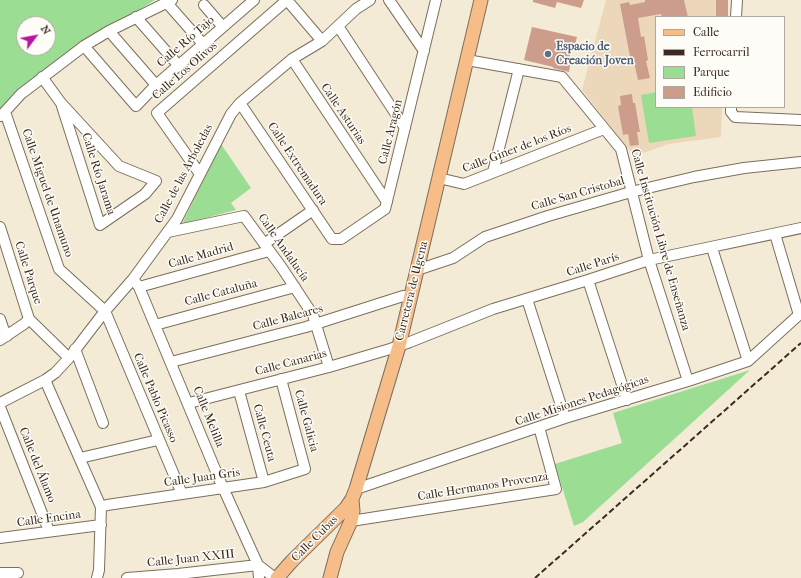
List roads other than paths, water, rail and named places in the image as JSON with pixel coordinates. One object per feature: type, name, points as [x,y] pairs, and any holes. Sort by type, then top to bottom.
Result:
[{"type":"main road","name":"Carretera de Ugena","points":[[330,578],[337,552],[351,521],[354,494],[399,346],[481,0]]},
{"type":"main road","name":"Calle Cubas","points":[[276,578],[346,508],[354,494]]},
{"type":"main road","points":[[328,526],[336,539],[337,552]]},
{"type":"street","name":"Calle Río Tajo","points":[[84,46],[136,106],[156,85],[254,0]]},
{"type":"street","points":[[287,0],[322,41]]},
{"type":"street","name":"Calle Los Olivos","points":[[200,174],[157,113],[287,0]]},
{"type":"street","name":"Calle de las Arboledas","points":[[0,403],[45,380],[55,373],[69,358],[105,311],[136,283],[177,219],[231,114],[240,103],[292,59],[322,41],[356,9],[370,0]]},
{"type":"street","points":[[389,0],[424,51]]},
{"type":"street","name":"Calle Aragón","points":[[332,239],[341,239],[386,209],[436,0]]},
{"type":"street","points":[[736,16],[737,0]]},
{"type":"street","points":[[2,115],[21,94],[84,46],[136,17],[169,2],[203,44]]},
{"type":"street","points":[[204,6],[223,27]]},
{"type":"street","points":[[136,17],[179,66]]},
{"type":"street","points":[[338,26],[405,128]]},
{"type":"street","points":[[109,31],[156,85]]},
{"type":"street","name":"Calle Asturias","points":[[292,59],[387,202]]},
{"type":"street","name":"Calle Institución Libre de Enseñanza","points":[[467,60],[562,77],[621,149],[649,260],[688,381]]},
{"type":"street","points":[[493,172],[519,69]]},
{"type":"street","name":"Calle Río Jarama","points":[[42,77],[61,103],[119,166],[156,181],[145,194],[100,225],[61,103]]},
{"type":"street","name":"Calle Extremadura","points":[[240,103],[332,239]]},
{"type":"street","points":[[731,108],[731,112],[735,116],[801,120]]},
{"type":"street","name":"Calle Miguel de Unamuno","points":[[2,115],[59,269],[105,311]]},
{"type":"street","name":"Calle Giner de los Ríos","points":[[439,178],[464,184],[604,129]]},
{"type":"street","name":"Calle San Cristobal","points":[[417,270],[453,258],[485,237],[548,216],[631,192],[694,177],[744,168],[801,162]]},
{"type":"street","name":"Calle Madrid","points":[[136,283],[267,247],[312,210]]},
{"type":"street","name":"Calle Andalucía","points":[[168,232],[244,216],[295,287],[313,315],[329,367]]},
{"type":"street","name":"Calle Parque","points":[[0,227],[29,319],[69,358]]},
{"type":"street","name":"Calle París","points":[[399,346],[493,309],[649,260],[712,248],[801,228]]},
{"type":"street","points":[[776,234],[800,314]]},
{"type":"street","points":[[712,248],[748,360]]},
{"type":"street","points":[[588,280],[627,400]]},
{"type":"street","name":"Calle Melilla","points":[[136,283],[258,565],[259,578]]},
{"type":"street","name":"Calle Cataluña","points":[[155,325],[295,287]]},
{"type":"street","name":"Calle Baleares","points":[[171,362],[317,324],[403,296],[411,296]]},
{"type":"street","points":[[527,299],[565,418]]},
{"type":"street","name":"Calle Pablo Picasso","points":[[105,311],[182,494]]},
{"type":"street","name":"Calle Misiones Pedagógicas","points":[[354,494],[565,418],[688,381],[748,360],[800,314]]},
{"type":"street","points":[[0,319],[3,328],[3,338]]},
{"type":"street","points":[[3,338],[29,319]]},
{"type":"street","name":"Calle Canarias","points":[[189,404],[329,367],[399,346]]},
{"type":"street","points":[[75,349],[103,423]]},
{"type":"street","points":[[45,380],[101,507],[98,578]]},
{"type":"street","name":"Calle Galicia","points":[[281,380],[305,469]]},
{"type":"street","name":"Calle Ceuta","points":[[239,391],[264,482]]},
{"type":"street","name":"Calle del Álamo","points":[[0,407],[49,532]]},
{"type":"street","name":"Calle Hermanos Provenza","points":[[351,521],[556,489],[539,427]]},
{"type":"street","points":[[80,458],[158,440]]},
{"type":"street","name":"Calle Juan Gris","points":[[101,507],[264,482],[305,469]]},
{"type":"street","name":"Calle Encina","points":[[0,538],[101,525]]},
{"type":"street","name":"Calle Melilla","points":[[258,565],[276,578]]},
{"type":"street","name":"Calle Juan XXIII","points":[[127,578],[179,576],[258,565]]},
{"type":"street","points":[[0,573],[18,574]]},
{"type":"railway","points":[[535,578],[801,343]]},
{"type":"place","name":"Espacio de Creación Joven","points":[[548,54]]}]
